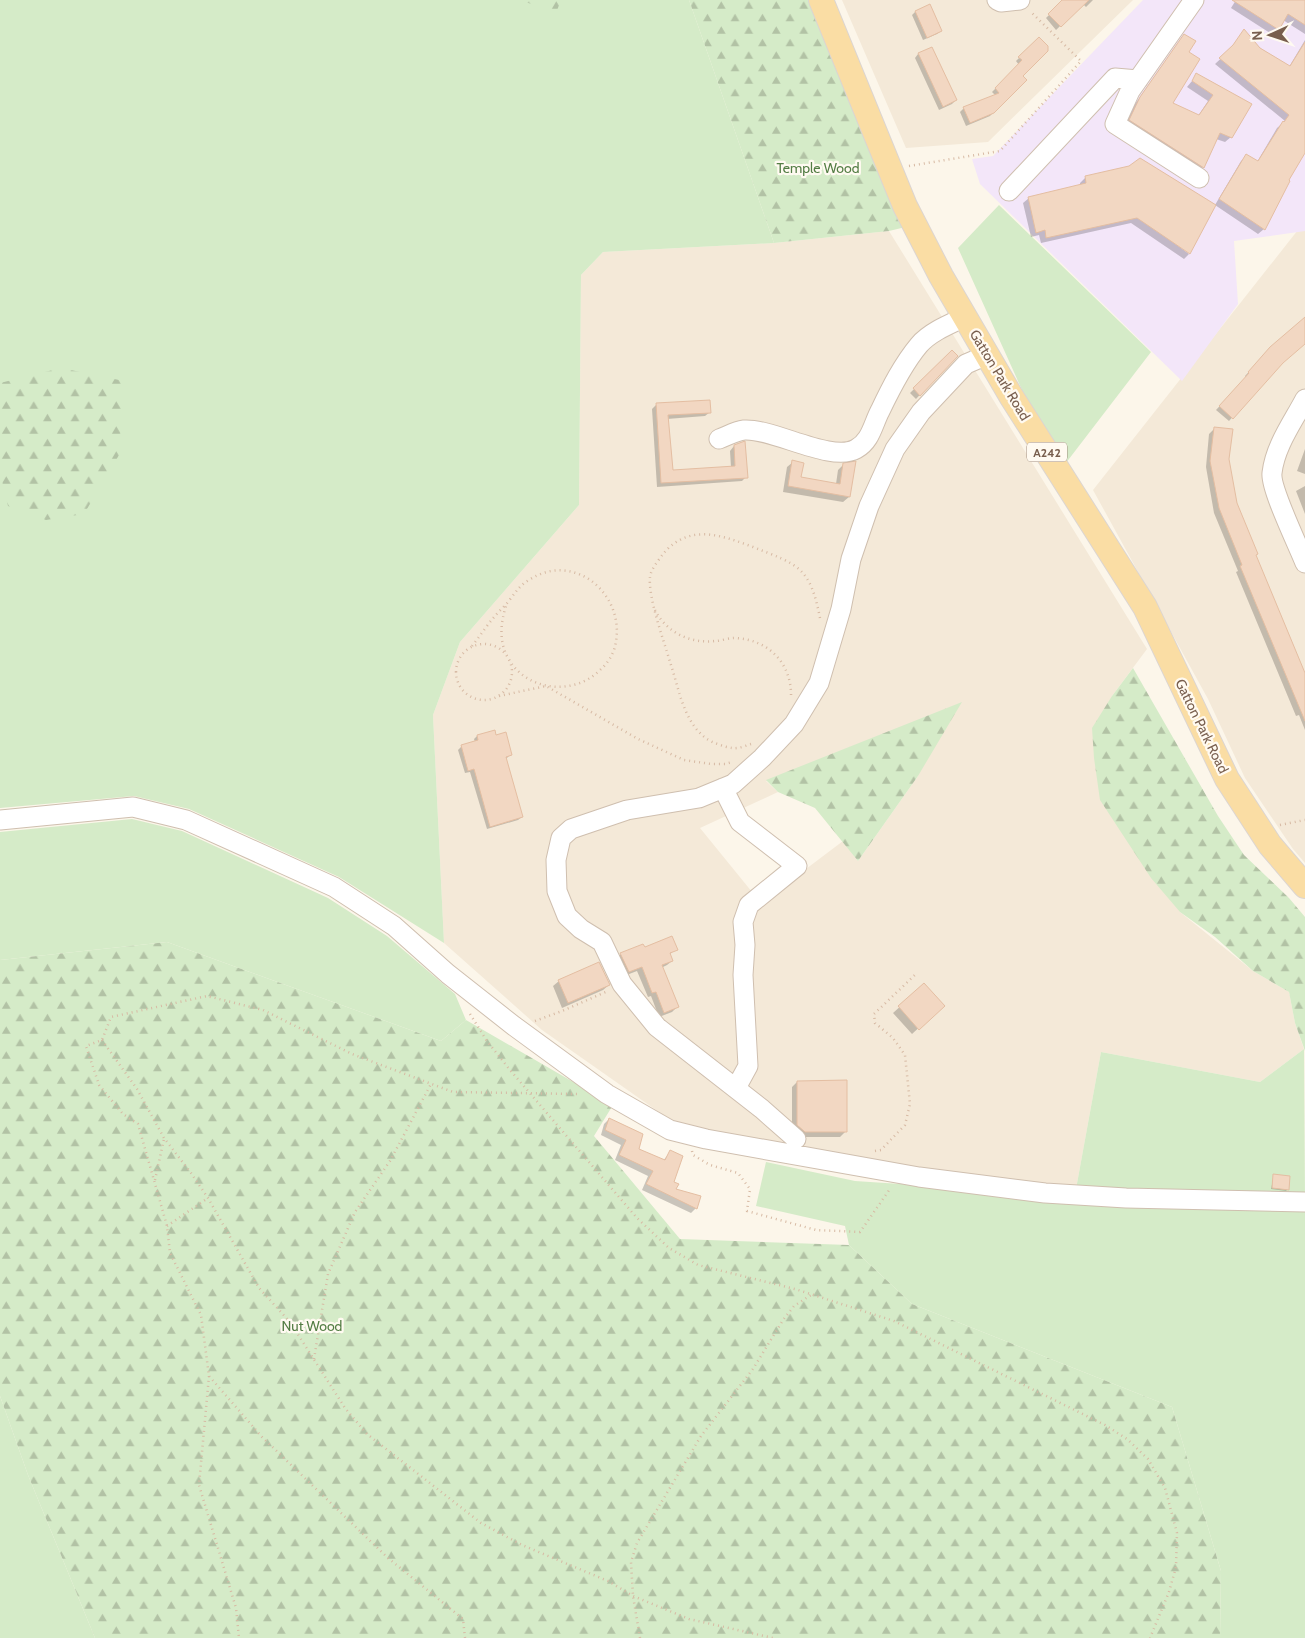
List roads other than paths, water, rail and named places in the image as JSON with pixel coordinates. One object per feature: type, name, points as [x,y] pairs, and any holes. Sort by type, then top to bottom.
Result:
[{"type":"main road","name":"Gatton Park Road","points":[[821,0],[914,225],[941,276],[1017,405],[1145,607],[1227,779],[1270,844],[1305,886]]},
{"type":"street","points":[[997,0],[1001,2],[1019,0]]},
{"type":"street","points":[[1194,0],[1130,91],[1115,124],[1199,178]]},
{"type":"street","points":[[1009,191],[1115,78],[1138,80]]},
{"type":"street","points":[[719,439],[744,430],[764,433],[835,453],[856,450],[871,434],[877,415],[896,379],[920,344],[939,330],[965,317]]},
{"type":"street","points":[[796,1139],[736,1088],[657,1027],[622,984],[602,942],[581,929],[567,916],[557,891],[556,860],[561,838],[571,829],[627,810],[699,798],[733,784],[762,758],[794,724],[819,683],[841,609],[851,559],[869,506],[896,449],[921,412],[966,364],[987,355]]},
{"type":"street","points":[[1305,399],[1277,452],[1271,475],[1278,498],[1305,563]]},
{"type":"street","points":[[723,788],[740,822],[797,866],[749,905],[743,922],[748,1066],[736,1088]]},
{"type":"street","points":[[0,820],[133,807],[186,820],[334,887],[394,926],[448,974],[514,1026],[607,1094],[670,1130],[706,1139],[902,1174],[1045,1192],[1126,1198],[1305,1202]]},
{"type":"park label","name":"Temple Wood","points":[[818,168]]},
{"type":"park label","name":"Nut Wood","points":[[312,1326]]}]
